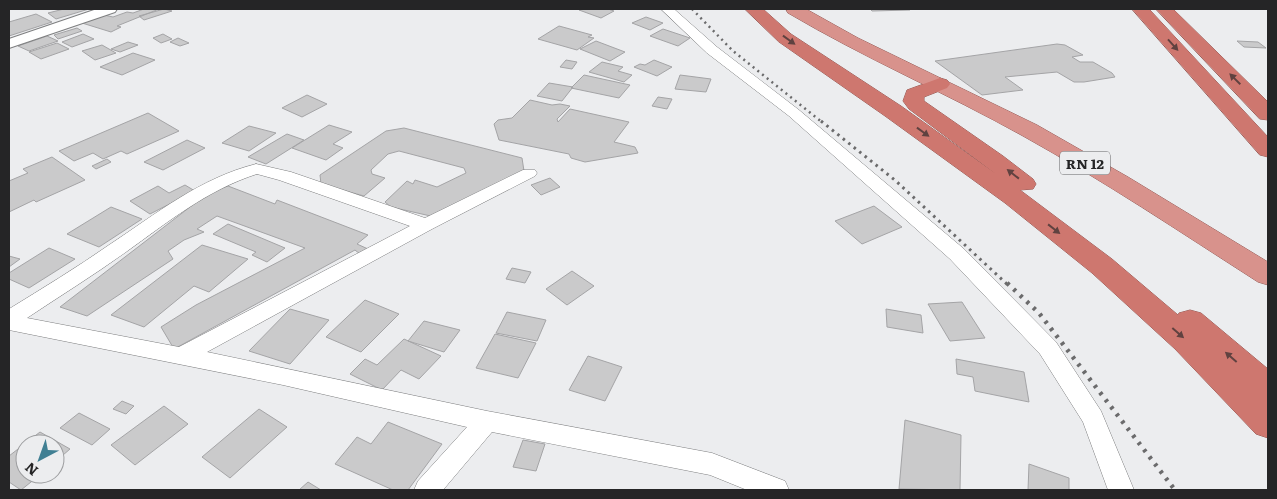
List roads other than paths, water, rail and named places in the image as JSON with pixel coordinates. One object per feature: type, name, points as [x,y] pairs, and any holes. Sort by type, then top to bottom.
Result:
[{"type":"highway","points":[[752,9],[786,38],[893,111],[1014,198],[1102,266],[1186,340],[1268,423]]},
{"type":"highway","name":"RN 12","points":[[774,9],[817,37],[851,55],[877,62],[896,64]]},
{"type":"highway","name":"RN 12","points":[[794,9],[835,33],[1032,131],[1157,204],[1268,275]]},
{"type":"highway","points":[[1140,9],[1268,150]]},
{"type":"highway","points":[[1164,9],[1268,114]]},
{"type":"highway","points":[[940,84],[914,94],[913,101],[995,160],[1070,220],[1139,276],[1268,389]]},
{"type":"street","points":[[9,44],[110,9]]},
{"type":"street","points":[[667,9],[712,50],[794,113],[957,254],[1048,348],[1093,418],[1121,490]]},
{"type":"street","points":[[9,320],[81,274],[196,194],[231,177],[256,169],[285,176],[426,225]]},
{"type":"street","points":[[181,356],[426,225],[530,173]]},
{"type":"street","points":[[9,320],[487,421],[712,464],[776,490]]},
{"type":"street","points":[[427,490],[487,421]]},
{"type":"railway","points":[[692,9],[733,51],[823,123]]},
{"type":"railway","points":[[821,121],[896,181],[1008,285]]},
{"type":"railway","points":[[1007,283],[1039,313],[1175,490]]}]
